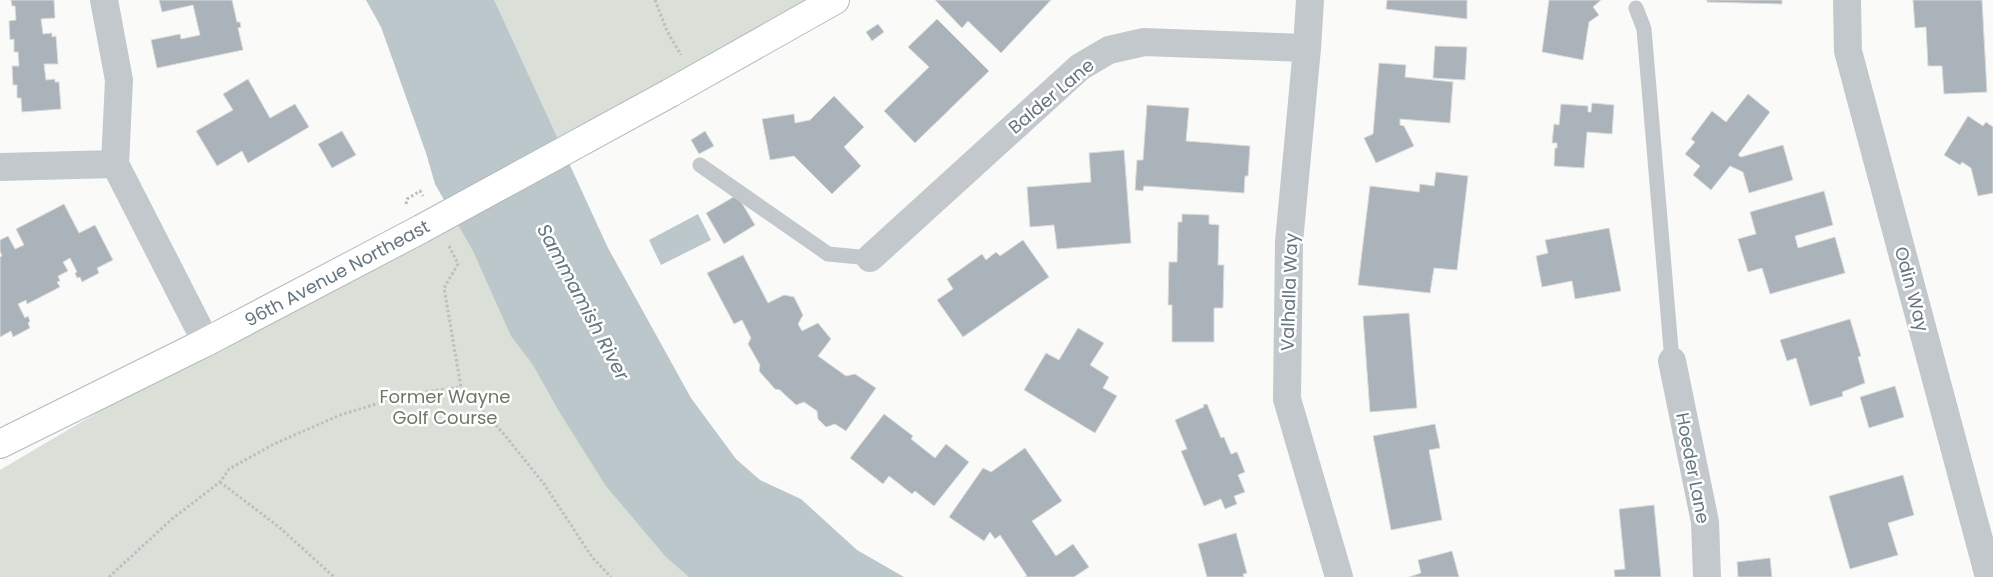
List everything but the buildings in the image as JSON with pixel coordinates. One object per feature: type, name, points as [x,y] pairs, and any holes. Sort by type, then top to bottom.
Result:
[{"type":"main road","name":"96th Avenue Northeast","points":[[0,444],[206,342],[411,234],[670,93],[835,0]]},
{"type":"street","points":[[104,0],[119,80],[116,164],[206,342]]},
{"type":"street","name":"Valhalla Way","points":[[1310,0],[1289,242],[1287,398],[1339,577]]},
{"type":"street","name":"Odin Way","points":[[1848,0],[1848,51],[1989,577]]},
{"type":"street","name":"Balder Lane","points":[[870,258],[1080,68],[1109,50],[1144,42],[1307,48]]},
{"type":"street","points":[[0,167],[116,164]]},
{"type":"street","name":"Hoeder Lane","points":[[1672,361],[1705,522],[1707,577]]},
{"type":"lane","points":[[1636,8],[1644,30],[1672,361]]},
{"type":"lane","points":[[700,165],[828,254],[870,258]]},
{"type":"path","points":[[655,0],[667,31],[695,79]]},
{"type":"path","points":[[411,234],[407,199],[420,191],[424,199]]},
{"type":"path","points":[[446,240],[458,264],[444,288],[462,387],[544,484],[592,557],[612,577]]},
{"type":"path","points":[[109,577],[172,519],[220,482],[229,469],[236,464],[274,444],[340,415],[409,394],[462,387]]},
{"type":"path","points":[[220,482],[279,527],[334,577]]},
{"type":"green space","points":[[417,0],[835,0],[506,171]]},
{"type":"green space","name":"Former Wayne Golf Course","points":[[501,174],[803,577],[0,577],[0,470]]},
{"type":"water","name":"Sammamish River","points":[[366,0],[494,0],[608,248],[691,398],[736,459],[760,480],[801,499],[857,550],[904,577],[689,577],[665,556],[606,486],[560,413],[533,365],[511,336],[473,251],[435,184],[426,153],[381,27]]},
{"type":"water","points":[[698,214],[711,240],[661,265],[649,240]]}]
